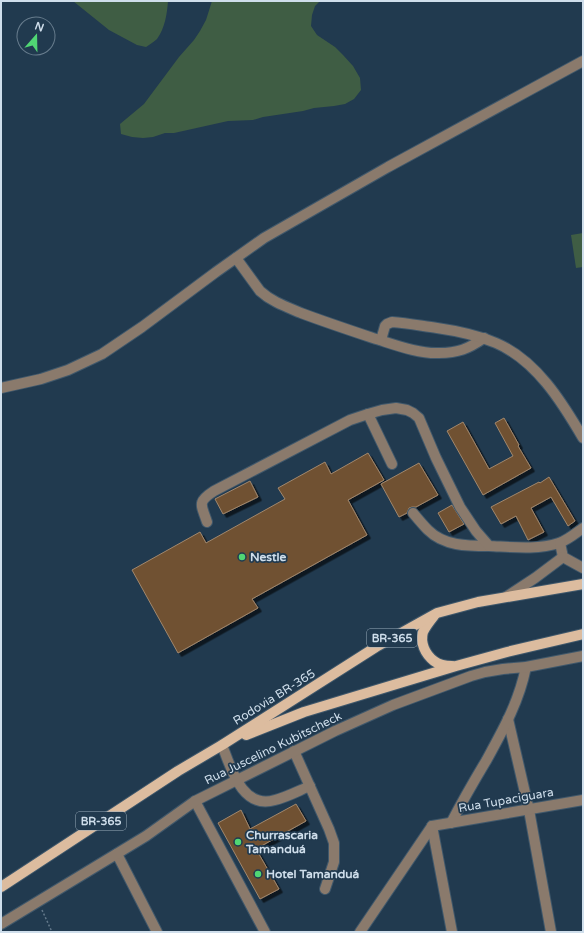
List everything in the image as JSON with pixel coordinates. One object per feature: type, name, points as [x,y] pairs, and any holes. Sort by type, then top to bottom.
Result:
[{"type":"main road","name":"Rodovia BR-365","points":[[1,887],[171,775],[222,745],[376,647],[437,613],[478,602],[583,584]]},
{"type":"main road","name":"BR-365","points":[[437,613],[427,625],[424,632],[422,639],[423,648],[426,654],[434,662],[447,666],[456,666]]},
{"type":"main road","name":"BR-365","points":[[222,745],[304,712],[456,666],[583,634]]},
{"type":"street","points":[[1,388],[41,379],[68,370],[102,354],[264,238],[374,175],[583,61]]},
{"type":"street","points":[[236,258],[260,292],[265,296],[288,308],[324,322],[416,351],[438,354],[466,349],[484,338]]},
{"type":"street","points":[[381,340],[385,326],[392,322],[465,333],[484,338],[498,344],[516,354],[532,367],[552,390],[583,438]]},
{"type":"street","points":[[207,522],[201,503],[206,496],[350,420],[382,410],[396,408],[413,413],[419,418],[436,458],[460,507],[476,531],[489,546]]},
{"type":"street","points":[[368,414],[392,464]]},
{"type":"street","points":[[413,513],[429,531],[440,538],[454,544],[468,546],[519,548],[560,543],[583,528]]},
{"type":"street","points":[[560,543],[563,557],[583,568]]},
{"type":"street","points":[[506,597],[563,557]]},
{"type":"street","name":"Rua Juscelino Kubitscheck","points":[[1,924],[146,836],[195,801],[335,731],[393,705],[452,682],[485,672],[503,668],[526,667],[583,656]]},
{"type":"street","points":[[451,823],[508,720],[519,695],[526,667]]},
{"type":"street","points":[[508,720],[529,810],[551,932]]},
{"type":"street","points":[[222,745],[237,780],[247,794],[254,799],[266,802],[275,800],[310,786]]},
{"type":"street","points":[[294,751],[334,843],[334,862],[325,889]]},
{"type":"street","name":"Rua Tupaciguara","points":[[432,826],[583,800]]},
{"type":"street","points":[[195,801],[265,932]]},
{"type":"street","points":[[366,929],[432,826]]},
{"type":"street","points":[[432,826],[452,932]]},
{"type":"street","points":[[117,854],[157,932]]},
{"type":"path","points":[[38,901],[52,932]]},
{"type":"green space","points":[[73,1],[168,1],[164,26],[157,39],[146,47],[137,45],[109,30]]},
{"type":"green space","points":[[212,1],[320,1],[315,6],[311,26],[317,35],[335,47],[353,66],[360,78],[361,90],[354,99],[345,104],[314,108],[253,120],[228,121],[174,133],[165,133],[153,137],[132,137],[121,134],[120,124],[144,104],[179,57],[194,40],[206,20]]},
{"type":"green space","points":[[583,233],[583,267],[576,268],[571,235]]},
{"type":"building","points":[[504,418],[531,468],[483,495],[447,431],[463,422],[489,469],[513,456],[495,423]]},
{"type":"building","name":"Nestle","points":[[368,453],[384,480],[348,500],[367,535],[252,599],[258,608],[178,653],[132,570],[200,532],[206,543],[285,499],[278,488],[325,462],[331,474]]},
{"type":"building","points":[[419,463],[438,495],[416,507],[409,508],[407,513],[399,517],[381,484]]},
{"type":"building","points":[[549,477],[575,521],[568,526],[551,497],[531,508],[544,532],[528,540],[516,516],[501,524],[491,507]]},
{"type":"building","points":[[250,481],[258,497],[223,514],[215,499]]},
{"type":"building","points":[[452,505],[464,524],[449,532],[438,513]]},
{"type":"building","points":[[296,804],[306,821],[256,849],[279,889],[260,899],[218,823],[241,810],[250,829]]},
{"type":"place","name":"Nestle","points":[[242,557]]},
{"type":"place","name":"Churrascaria Tamanduá","points":[[238,842]]},
{"type":"place","name":"Hotel Tamanduá","points":[[258,874]]}]
